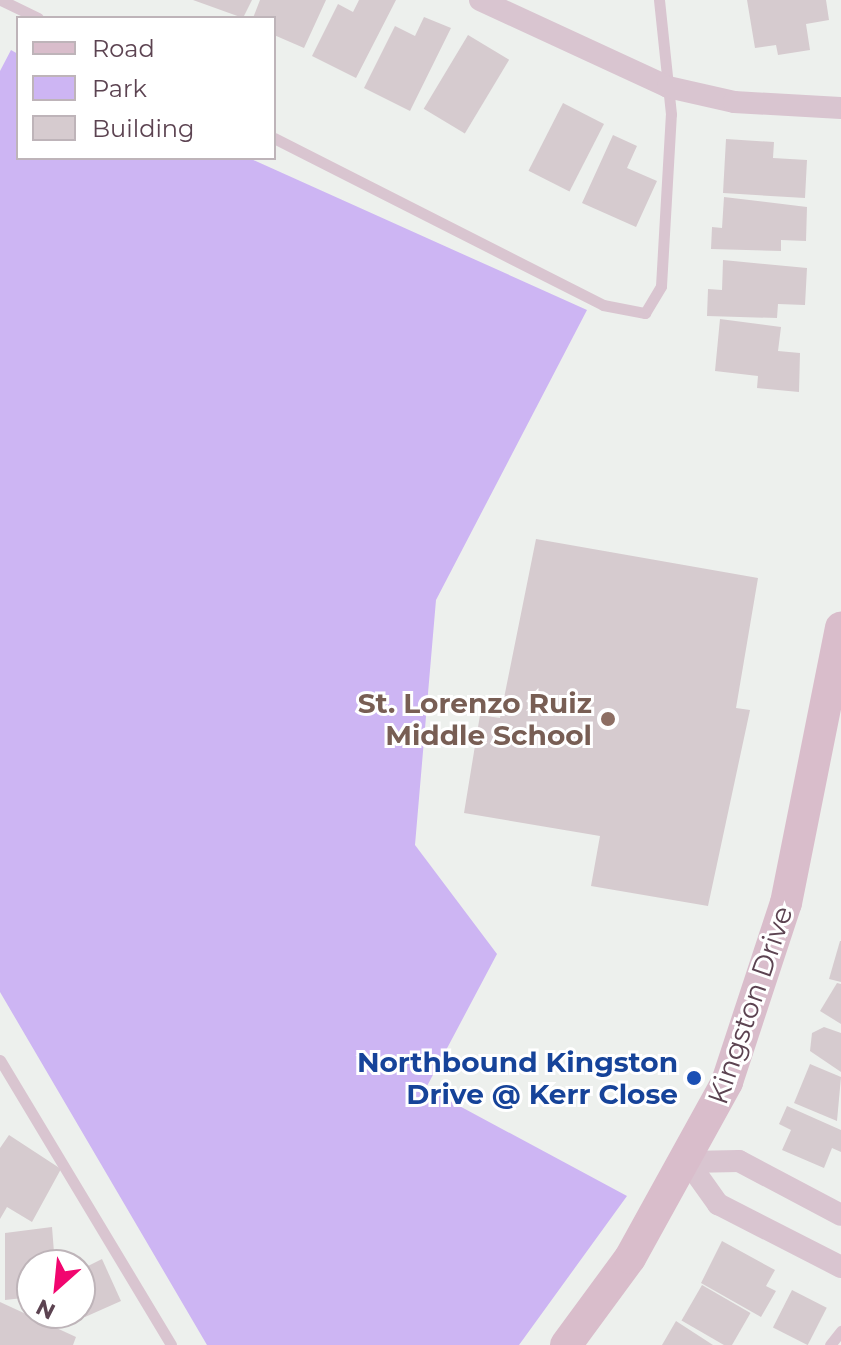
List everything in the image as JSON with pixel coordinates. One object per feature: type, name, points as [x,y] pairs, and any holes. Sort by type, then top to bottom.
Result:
[{"type":"street","points":[[480,0],[668,87],[734,102],[841,108]]},
{"type":"street","name":"Kingston Drive","points":[[566,1345],[688,1162],[727,1082],[786,903],[841,627]]},
{"type":"street","points":[[688,1162],[739,1161],[841,1215]]},
{"type":"street","points":[[688,1162],[718,1204],[841,1267]]},
{"type":"lane","points":[[276,139],[633,314],[652,307],[661,286],[668,87],[659,0]]},
{"type":"lane","points":[[1,2],[33,16]]},
{"type":"lane","points":[[0,1060],[171,1345]]},
{"type":"lane","points":[[830,1345],[841,1331]]},
{"type":"green space","points":[[11,50],[16,53],[16,160],[253,160],[587,310],[436,600],[415,845],[497,954],[426,1088],[627,1196],[519,1345],[207,1345],[0,992],[0,71]]},
{"type":"building","points":[[193,0],[252,0],[244,16]]},
{"type":"building","points":[[260,0],[326,0],[304,48],[276,36],[276,16],[254,16]]},
{"type":"building","points":[[359,0],[396,0],[356,78],[312,56],[338,4],[353,12]]},
{"type":"building","points":[[747,0],[826,0],[829,20],[806,24],[810,50],[778,55],[776,45],[755,48]]},
{"type":"building","points":[[424,17],[451,28],[410,111],[364,88],[395,26],[415,36]]},
{"type":"building","points":[[468,35],[509,60],[465,133],[424,109]]},
{"type":"building","points":[[563,103],[604,124],[569,192],[528,171]]},
{"type":"building","points":[[613,135],[637,146],[627,168],[657,181],[636,227],[582,203]]},
{"type":"building","points":[[726,139],[774,142],[773,158],[807,160],[805,198],[723,193]]},
{"type":"building","points":[[724,197],[807,207],[806,241],[781,240],[781,251],[711,249],[712,227],[722,228]]},
{"type":"building","points":[[723,260],[807,268],[805,305],[778,304],[777,318],[707,316],[708,289],[722,290]]},
{"type":"building","points":[[720,319],[781,327],[778,351],[800,353],[799,392],[757,388],[758,376],[715,371]]},
{"type":"building","points":[[536,539],[758,578],[736,708],[750,710],[708,906],[591,886],[600,836],[464,813],[480,715],[500,718]]},
{"type":"building","points":[[841,941],[841,982],[829,979]]},
{"type":"building","points":[[837,983],[841,984],[841,1024],[820,1011]]},
{"type":"building","points":[[824,1027],[841,1033],[841,1072],[810,1051],[812,1033]]},
{"type":"building","points":[[810,1064],[841,1077],[837,1121],[794,1103]]},
{"type":"building","points":[[787,1106],[841,1130],[841,1152],[832,1148],[824,1168],[782,1150],[791,1130],[779,1124]]},
{"type":"building","points":[[9,1135],[61,1169],[32,1222],[7,1207],[0,1219],[0,1148]]},
{"type":"building","points":[[52,1227],[54,1249],[16,1249],[16,1299],[5,1300],[5,1233]]},
{"type":"building","points":[[722,1241],[775,1270],[766,1286],[776,1291],[761,1317],[701,1283]]},
{"type":"building","points":[[102,1259],[121,1301],[96,1312],[96,1262]]},
{"type":"building","points":[[702,1285],[750,1313],[732,1345],[724,1345],[682,1321]]},
{"type":"building","points":[[792,1290],[827,1308],[808,1345],[773,1327]]},
{"type":"building","points":[[0,1302],[16,1309],[16,1329],[59,1329],[76,1337],[73,1345],[0,1345]]},
{"type":"building","points":[[676,1321],[713,1345],[662,1345]]},
{"type":"place","name":"St. Lorenzo Ruiz Middle School","points":[[608,719]]},
{"type":"place","name":"Northbound Kingston Drive @ Kerr Close","points":[[694,1078]]}]
